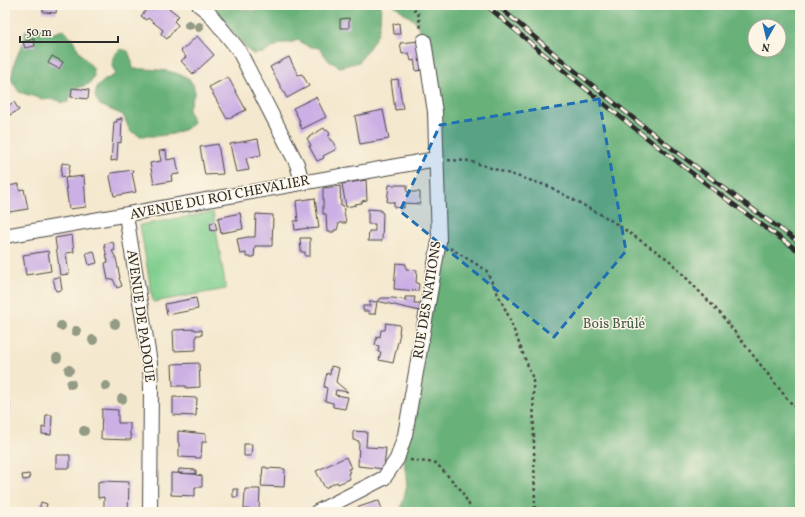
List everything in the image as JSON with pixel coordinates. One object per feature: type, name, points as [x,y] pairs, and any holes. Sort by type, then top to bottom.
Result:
[{"type":"street","points":[[199,5],[208,12],[238,49],[297,164],[302,182]]},
{"type":"street","name":"RUE DES NATIONS","points":[[317,512],[384,478],[397,459],[405,435],[438,241],[435,112],[424,41]]},
{"type":"street","name":"AVENUE DU ROI CHEVALIER","points":[[5,236],[436,159]]},
{"type":"street","name":"AVENUE DE PADOUE","points":[[126,215],[150,363],[150,512]]},
{"type":"path","points":[[409,5],[418,13],[424,41]]},
{"type":"path","points":[[436,159],[469,161],[548,186],[609,219],[669,260],[719,312],[789,400],[800,411]]},
{"type":"path","points":[[438,241],[486,270],[508,315],[533,379],[535,512]]},
{"type":"path","points":[[397,459],[436,463],[461,490],[473,512]]},
{"type":"highlighted area","points":[[599,99],[626,251],[554,337],[400,211],[440,125]]},
{"type":"green space","points":[[209,5],[236,5],[241,9],[259,11],[264,5],[381,5],[378,33],[373,42],[359,62],[340,67],[329,61],[319,48],[307,46],[298,40],[290,43],[282,43],[263,53],[253,54]]},
{"type":"green space","name":"Bois Brûlé","points":[[394,5],[800,5],[800,512],[400,512],[407,486],[404,460],[405,435],[438,247],[424,41],[416,22]]},
{"type":"green space","points":[[33,27],[43,28],[51,34],[63,30],[72,38],[80,53],[93,68],[94,76],[89,84],[75,89],[68,102],[62,103],[58,100],[42,99],[19,92],[11,79],[15,61],[25,38],[25,31]]},
{"type":"green space","points":[[120,49],[128,51],[133,69],[173,72],[187,78],[192,83],[195,92],[188,110],[193,123],[188,128],[173,134],[140,136],[130,131],[123,115],[100,105],[95,97],[97,87],[105,80],[116,74],[112,66],[113,57]]},
{"type":"green space","points":[[213,212],[226,289],[153,302],[140,225]]},
{"type":"building","points":[[43,5],[57,5],[56,13],[43,12]]},
{"type":"building","points":[[158,5],[165,5],[179,16],[174,21],[178,25],[167,39],[161,34],[163,30],[148,18],[146,20],[141,16],[149,7],[153,10]]},
{"type":"building","points":[[349,18],[349,28],[340,28],[340,19]]},
{"type":"building","points":[[399,23],[400,34],[394,34],[393,24]]},
{"type":"building","points":[[197,36],[214,55],[193,74],[181,61],[186,57],[181,51]]},
{"type":"building","points":[[34,39],[35,46],[25,48],[23,42]]},
{"type":"building","points":[[420,41],[423,70],[416,71],[414,60],[411,61],[409,53],[402,54],[400,43]]},
{"type":"building","points":[[52,56],[63,62],[59,69],[48,63]]},
{"type":"building","points":[[289,57],[298,75],[302,74],[309,86],[287,98],[270,67]]},
{"type":"building","points":[[228,77],[246,110],[227,119],[209,87]]},
{"type":"building","points":[[398,79],[403,109],[395,110],[391,80]]},
{"type":"building","points":[[72,88],[89,90],[88,99],[71,97]]},
{"type":"building","points":[[316,97],[326,117],[302,129],[298,121],[300,121],[293,108]]},
{"type":"building","points":[[14,102],[19,110],[10,115],[6,107]]},
{"type":"building","points":[[383,110],[389,139],[360,144],[355,116]]},
{"type":"building","points":[[120,118],[122,118],[121,143],[118,142],[117,160],[111,161],[114,122],[117,122],[117,119],[120,120]]},
{"type":"building","points":[[324,128],[326,131],[328,130],[330,135],[328,136],[336,148],[323,156],[324,158],[317,161],[309,146],[311,146],[307,138]]},
{"type":"building","points":[[258,139],[261,155],[246,158],[249,170],[236,172],[230,144]]},
{"type":"building","points":[[218,144],[223,174],[205,175],[200,147]]},
{"type":"building","points":[[166,150],[167,160],[176,158],[179,174],[171,175],[172,181],[154,184],[150,163],[161,161],[159,151]]},
{"type":"building","points":[[62,163],[70,164],[68,177],[61,176]]},
{"type":"building","points":[[133,170],[132,173],[136,192],[114,196],[110,177],[111,173]]},
{"type":"building","points":[[84,176],[86,207],[69,209],[65,178]]},
{"type":"building","points":[[366,180],[367,200],[362,201],[362,203],[355,204],[356,205],[346,207],[342,184]]},
{"type":"building","points":[[19,184],[19,190],[24,189],[28,209],[9,212],[6,192],[9,191],[8,186]]},
{"type":"building","points":[[389,185],[407,185],[407,192],[420,192],[420,204],[404,203],[404,208],[394,207],[394,202],[387,202]]},
{"type":"building","points":[[340,186],[341,206],[343,205],[346,223],[339,223],[337,230],[334,230],[334,232],[327,232],[326,214],[323,214],[323,188]]},
{"type":"building","points":[[315,198],[319,228],[295,230],[294,221],[298,221],[296,201]]},
{"type":"building","points":[[368,209],[381,210],[383,213],[382,241],[368,241],[369,231],[375,231],[375,224],[368,224]]},
{"type":"building","points":[[240,213],[243,229],[221,233],[218,218]]},
{"type":"building","points":[[256,214],[273,215],[272,246],[255,246],[254,257],[246,257],[246,253],[240,254],[237,239],[255,237]]},
{"type":"building","points":[[215,222],[217,230],[211,231],[210,223]]},
{"type":"building","points":[[72,235],[74,252],[66,253],[69,274],[60,275],[55,238]]},
{"type":"building","points":[[300,238],[310,238],[310,256],[305,256],[305,252],[301,252]]},
{"type":"building","points":[[113,242],[115,250],[112,251],[116,258],[119,278],[122,286],[117,288],[113,279],[108,280],[105,263],[108,262],[104,244]]},
{"type":"building","points":[[48,251],[51,271],[26,275],[23,255]]},
{"type":"building","points":[[94,251],[97,263],[89,265],[86,253]]},
{"type":"building","points":[[396,263],[406,264],[406,269],[417,270],[416,283],[419,284],[418,291],[394,289]]},
{"type":"building","points":[[60,277],[62,290],[56,291],[53,278]]},
{"type":"building","points":[[405,297],[415,297],[414,303],[422,303],[424,312],[377,301],[382,298],[393,298],[406,301]]},
{"type":"building","points":[[196,298],[198,309],[167,315],[165,304]]},
{"type":"building","points":[[370,301],[377,302],[375,314],[369,314],[369,311],[363,311],[363,306],[370,306]]},
{"type":"building","points":[[386,323],[400,325],[400,333],[393,363],[379,360],[381,352],[378,352],[379,346],[375,345],[377,336],[380,337],[381,330],[385,330]]},
{"type":"building","points":[[173,330],[202,330],[202,335],[196,335],[196,350],[174,351]]},
{"type":"building","points":[[199,363],[200,387],[186,388],[186,386],[173,386],[172,364]]},
{"type":"building","points":[[331,366],[339,368],[336,382],[348,392],[336,390],[335,395],[348,397],[345,409],[333,407],[333,403],[325,401],[327,388],[324,387],[325,381],[327,373],[330,375]]},
{"type":"building","points":[[173,397],[197,398],[196,416],[173,415]]},
{"type":"building","points":[[5,403],[10,403],[8,426],[5,426]]},
{"type":"building","points":[[102,409],[118,410],[118,423],[130,423],[131,440],[101,439]]},
{"type":"building","points":[[46,415],[52,415],[51,435],[42,434],[42,427],[45,428]]},
{"type":"building","points":[[178,431],[206,434],[206,442],[202,442],[201,458],[179,457]]},
{"type":"building","points":[[353,431],[367,432],[366,447],[386,448],[384,469],[358,466],[359,441],[353,440]]},
{"type":"building","points":[[244,444],[252,444],[251,456],[244,456]]},
{"type":"building","points":[[56,455],[70,455],[70,468],[56,468]]},
{"type":"building","points":[[346,457],[351,468],[348,469],[350,472],[348,473],[350,479],[338,484],[337,482],[325,488],[316,471]]},
{"type":"building","points":[[263,467],[285,469],[284,487],[261,486]]},
{"type":"building","points":[[179,469],[196,470],[196,474],[178,473]]},
{"type":"building","points":[[171,473],[196,474],[202,476],[202,487],[195,487],[195,496],[171,495]]},
{"type":"building","points":[[29,474],[30,479],[23,480],[22,475]]},
{"type":"building","points":[[98,482],[129,482],[128,512],[104,512],[104,497],[98,498]]},
{"type":"building","points":[[233,489],[238,489],[238,497],[233,497]]},
{"type":"building","points":[[245,489],[260,489],[259,510],[244,509]]},
{"type":"building","points":[[379,501],[383,512],[344,512],[374,502]]},
{"type":"building","points":[[41,502],[47,504],[45,512],[39,511]]},
{"type":"railway","points":[[486,5],[562,70],[640,133],[719,194],[800,252]]},
{"type":"railway","points":[[497,5],[570,67],[646,128],[800,243]]}]
